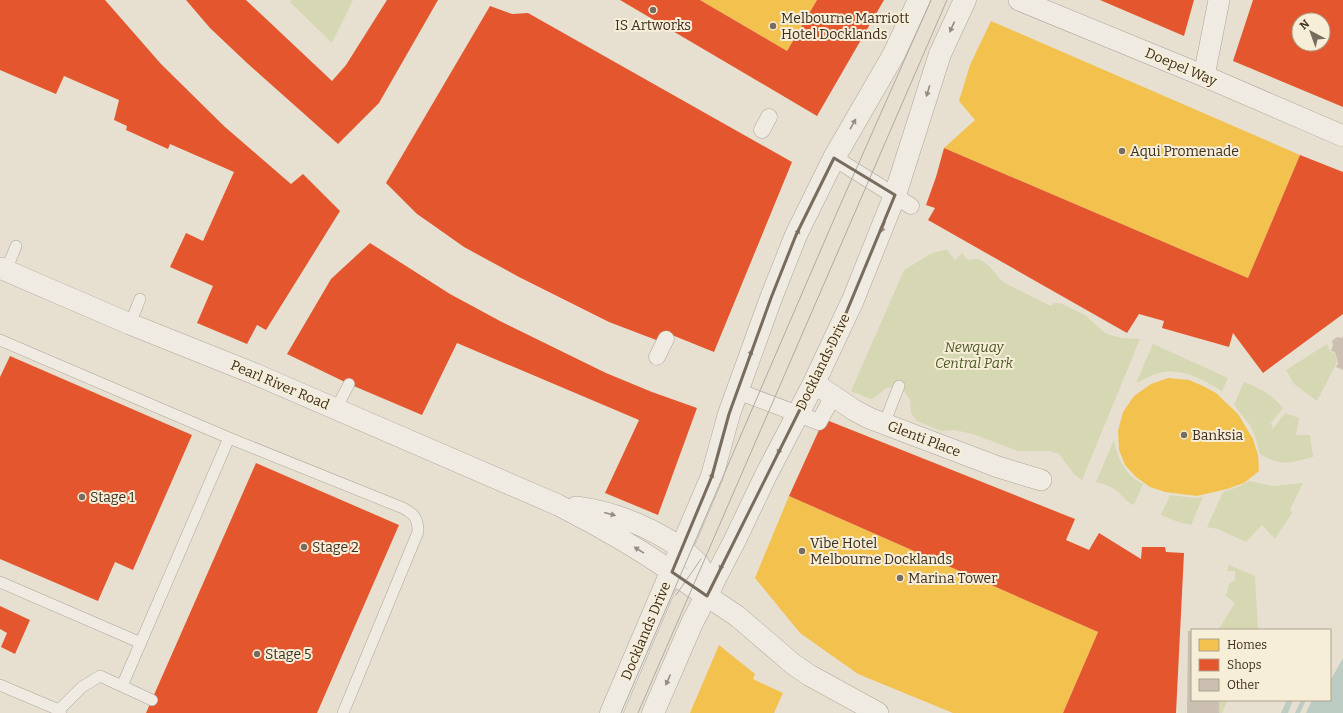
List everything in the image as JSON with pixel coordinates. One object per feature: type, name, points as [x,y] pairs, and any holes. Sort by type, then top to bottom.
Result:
[{"type":"street","name":"Docklands Drive","points":[[611,713],[712,476],[728,414],[791,248],[834,158],[888,67],[919,0]]},
{"type":"street","name":"Docklands Drive","points":[[653,713],[692,623],[814,383],[853,300],[903,200],[940,54],[965,0]]},
{"type":"street","name":"Doepel Way","points":[[1019,0],[1204,76],[1343,136]]},
{"type":"street","points":[[1204,76],[1219,0]]},
{"type":"street","points":[[834,158],[903,200]]},
{"type":"street","name":"Pearl River Road","points":[[3,270],[130,324],[255,374],[558,505],[620,538],[672,572],[709,591],[792,664],[872,712]]},
{"type":"street","points":[[657,357],[666,339]]},
{"type":"street","name":"Glenti Place","points":[[814,383],[854,410],[869,418],[998,467],[1041,480]]},
{"type":"street","points":[[737,391],[819,422],[833,396]]},
{"type":"street","name":"Pearl River Road","points":[[558,505],[584,508],[614,515],[654,532],[681,548],[698,564],[709,591]]},
{"type":"lane","points":[[3,270],[16,246]]},
{"type":"lane","points":[[130,324],[140,299]]},
{"type":"lane","points":[[0,340],[229,438],[403,508],[412,513],[418,523],[418,532],[343,713]]},
{"type":"lane","points":[[336,410],[349,384]]},
{"type":"lane","points":[[884,424],[899,386]]},
{"type":"lane","points":[[122,686],[229,438]]},
{"type":"lane","points":[[0,582],[141,643]]},
{"type":"lane","points":[[0,685],[60,712],[82,687],[91,680],[100,676],[152,700]]},
{"type":"highlighted area","points":[[834,158],[895,195],[837,335],[707,596],[672,572],[712,476],[729,414],[771,298],[796,235]]},
{"type":"green space","points":[[291,0],[353,0],[332,43],[290,2]]},
{"type":"green space","name":"Newquay Central Park","points":[[947,250],[955,260],[962,253],[968,260],[979,259],[988,265],[1003,282],[1051,306],[1054,303],[1060,303],[1085,315],[1105,333],[1122,338],[1140,339],[1082,480],[1074,474],[1059,454],[1050,451],[1018,451],[973,434],[954,430],[941,431],[917,421],[911,413],[910,400],[905,392],[898,387],[886,388],[874,398],[870,399],[851,391],[904,270],[932,253]]},
{"type":"green space","points":[[1153,344],[1228,378],[1222,391],[1200,379],[1184,373],[1176,372],[1159,373],[1136,383]]},
{"type":"green space","points":[[1327,344],[1330,352],[1335,353],[1337,362],[1317,401],[1294,384],[1286,370]]},
{"type":"green space","points":[[1244,382],[1265,392],[1275,399],[1283,408],[1271,423],[1273,429],[1285,413],[1299,418],[1296,435],[1310,435],[1313,457],[1286,463],[1274,461],[1260,454],[1250,425],[1234,405]]},
{"type":"green space","points":[[1114,440],[1117,453],[1123,466],[1137,481],[1143,484],[1134,505],[1127,501],[1115,489],[1096,482]]},
{"type":"green space","points":[[1249,481],[1273,486],[1303,483],[1290,509],[1292,513],[1275,539],[1262,525],[1246,542],[1218,529],[1207,527],[1223,492]]},
{"type":"green space","points":[[1170,495],[1195,498],[1203,497],[1191,525],[1178,522],[1161,515]]},
{"type":"green space","points":[[1229,565],[1255,576],[1258,629],[1219,629],[1235,603],[1226,596],[1229,584],[1235,580],[1235,571],[1227,571]]},
{"type":"green space","points":[[1219,701],[1228,701],[1222,713],[1219,713]]},
{"type":"shaded area","points":[[1343,658],[1343,713],[1281,713],[1287,701],[1331,701],[1331,679]]},
{"type":"pier","points":[[1293,701],[1301,701],[1295,713],[1288,713]]},
{"type":"pier","points":[[1306,701],[1312,701],[1306,713],[1300,713]]},
{"type":"building: Homes","name":"Melbourne Marriott Hotel Docklands","points":[[700,0],[817,0],[787,51]]},
{"type":"building: Homes","name":"Aqui Promenade","points":[[991,21],[1300,155],[1248,278],[944,148],[975,120],[959,101],[970,65]]},
{"type":"building: Homes","name":"Banksia","points":[[1168,378],[1189,380],[1203,386],[1216,393],[1238,414],[1253,439],[1258,455],[1259,471],[1244,483],[1227,489],[1197,496],[1165,492],[1150,487],[1136,477],[1125,465],[1119,450],[1118,431],[1123,412],[1134,396],[1151,384]]},
{"type":"building: Homes","name":"Marina Tower","points":[[789,496],[1098,632],[1063,713],[953,713],[858,674],[800,633],[755,578]]},
{"type":"building: Homes","points":[[719,645],[755,674],[753,679],[783,693],[774,713],[690,713]]},
{"type":"building: Shops","points":[[0,0],[105,0],[161,64],[225,127],[291,184],[303,174],[340,211],[266,330],[257,325],[247,344],[197,323],[213,286],[170,267],[186,233],[203,241],[234,172],[170,144],[168,149],[126,130],[127,126],[114,120],[119,100],[64,76],[56,94],[0,70]]},
{"type":"building: Shops","points":[[186,0],[246,0],[332,81],[346,65],[387,0],[438,0],[379,103],[338,144],[210,28]]},
{"type":"building: Shops","points":[[620,0],[700,0],[787,51],[817,0],[884,0],[817,116]]},
{"type":"building: Shops","points":[[1100,0],[1194,0],[1184,36]]},
{"type":"building: Shops","points":[[1253,0],[1343,0],[1343,107],[1233,61]]},
{"type":"building: Shops","points":[[490,6],[512,14],[528,13],[792,162],[714,352],[667,333],[664,343],[609,322],[519,277],[464,247],[417,214],[386,183]]},
{"type":"building: Shops","points":[[944,148],[1248,278],[1300,155],[1343,172],[1343,314],[1263,373],[1233,333],[1229,347],[1162,328],[1164,321],[1139,314],[1127,333],[928,220],[935,208],[926,205]]},
{"type":"building: Shops","points":[[370,243],[450,294],[500,321],[606,373],[652,392],[697,408],[658,515],[605,493],[639,420],[457,343],[422,415],[349,384],[287,354],[331,279]]},
{"type":"building: Shops","name":"Stage 1","points":[[10,356],[192,435],[133,570],[115,562],[98,601],[0,559],[0,377]]},
{"type":"building: Shops","points":[[824,419],[1075,519],[1066,540],[1089,550],[1099,533],[1141,559],[1142,547],[1165,547],[1166,552],[1184,553],[1176,713],[1063,713],[1098,632],[789,496]]},
{"type":"building: Shops","points":[[256,463],[399,525],[317,713],[146,713]]},
{"type":"building: Shops","points":[[0,606],[30,620],[15,654],[1,647],[7,633],[0,629]]},
{"type":"building: Other","points":[[1343,335],[1343,370],[1336,367],[1338,363],[1335,352],[1331,351],[1333,345],[1332,341],[1337,337],[1342,338]]},
{"type":"building: Other","points":[[1188,631],[1191,631],[1191,701],[1219,701],[1219,713],[1187,713]]},
{"type":"tram line","points":[[621,713],[838,210],[931,0]]},
{"type":"tram line","points":[[638,713],[947,0]]},
{"type":"tram line","points":[[676,595],[701,559]]},
{"type":"place","name":"IS Artworks","points":[[653,10]]},
{"type":"place","name":"Melbourne Marriott Hotel Docklands","points":[[773,26]]},
{"type":"place","name":"Aqui Promenade","points":[[1122,151]]},
{"type":"place","name":"Banksia","points":[[1184,435]]},
{"type":"place","name":"Stage 1","points":[[82,497]]},
{"type":"place","name":"Stage 2","points":[[304,547]]},
{"type":"place","name":"Vibe Hotel Melbourne Docklands","points":[[802,551]]},
{"type":"place","name":"Marina Tower","points":[[900,578]]},
{"type":"place","name":"Stage 5","points":[[257,654]]}]
